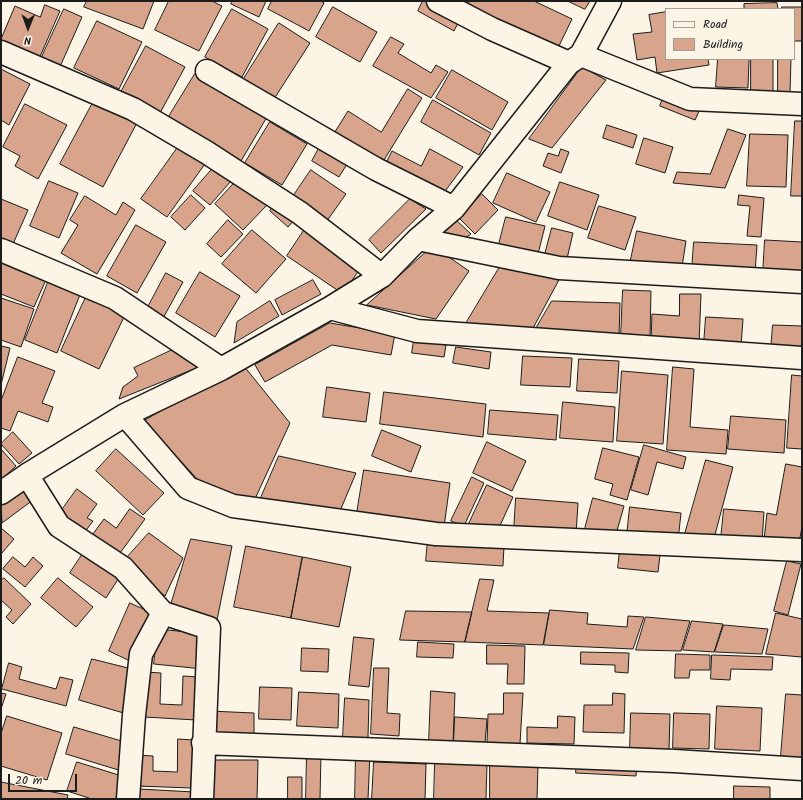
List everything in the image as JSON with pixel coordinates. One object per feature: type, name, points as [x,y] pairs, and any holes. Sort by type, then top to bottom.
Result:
[{"type":"street","points":[[438,1],[492,29],[690,99],[802,104]]},
{"type":"street","points":[[1,493],[26,475],[125,415],[221,368],[330,308],[382,276],[418,239],[454,208],[575,59],[610,1]]},
{"type":"street","points":[[1,52],[133,109],[206,152],[300,213],[382,276]]},
{"type":"street","points":[[207,71],[376,169],[454,208]]},
{"type":"street","points":[[418,239],[559,268],[802,282]]},
{"type":"street","points":[[1,250],[115,298],[221,368]]},
{"type":"street","points":[[330,308],[417,331],[802,358]]},
{"type":"street","points":[[125,415],[188,488],[233,506],[436,534],[802,550]]},
{"type":"street","points":[[26,475],[59,526],[123,568],[163,613],[209,628],[203,743],[202,799]]},
{"type":"street","points":[[128,799],[134,715],[141,654],[163,613]]},
{"type":"street","points":[[203,743],[674,761],[802,768]]},
{"type":"building","points":[[87,1],[154,1],[143,29],[84,7]]},
{"type":"building","points":[[169,1],[212,1],[222,6],[199,51],[155,30]]},
{"type":"building","points":[[233,1],[266,1],[259,17],[231,4]]},
{"type":"building","points":[[272,1],[321,1],[324,3],[309,31],[268,9]]},
{"type":"building","points":[[423,1],[428,1],[460,19],[454,31],[418,11]]},
{"type":"building","points":[[470,1],[534,1],[572,19],[556,52],[466,8]]},
{"type":"building","points":[[568,1],[590,1],[585,9]]},
{"type":"building","points":[[777,3],[778,8],[744,8],[744,4]]},
{"type":"building","points":[[45,5],[60,11],[38,61],[1,44],[1,39],[15,6],[40,17]]},
{"type":"building","points":[[333,7],[377,32],[360,62],[316,37]]},
{"type":"building","points":[[802,7],[802,41],[795,41],[795,8],[782,8]]},
{"type":"building","points":[[64,9],[82,17],[59,69],[40,61]]},
{"type":"building","points":[[232,9],[268,29],[242,77],[205,57]]},
{"type":"building","points":[[665,12],[665,60],[708,60],[709,65],[657,73],[655,57],[637,60],[633,34],[652,32],[649,15]]},
{"type":"building","points":[[97,21],[142,42],[119,89],[74,68]]},
{"type":"building","points":[[279,23],[310,43],[274,99],[243,80]]},
{"type":"building","points":[[391,37],[404,44],[398,53],[431,73],[436,65],[448,72],[431,98],[373,66]]},
{"type":"building","points":[[146,46],[185,67],[160,113],[121,92]]},
{"type":"building","points":[[718,60],[749,60],[748,88],[716,87]]},
{"type":"building","points":[[751,60],[773,60],[773,93],[751,93]]},
{"type":"building","points":[[778,60],[791,60],[790,93],[778,93]]},
{"type":"building","points":[[582,67],[606,80],[552,148],[529,139]]},
{"type":"building","points":[[1,69],[30,84],[9,125],[1,120]]},
{"type":"building","points":[[452,70],[508,102],[492,130],[436,98]]},
{"type":"building","points":[[195,74],[267,117],[241,161],[168,118]]},
{"type":"building","points":[[408,89],[422,98],[381,165],[333,135],[348,111],[381,132]]},
{"type":"building","points":[[664,96],[700,109],[695,120],[660,106]]},
{"type":"building","points":[[96,97],[139,119],[103,187],[60,164]]},
{"type":"building","points":[[433,100],[491,133],[479,155],[421,122]]},
{"type":"building","points":[[25,104],[67,125],[38,179],[15,166],[20,156],[3,147]]},
{"type":"building","points":[[795,121],[802,121],[802,196],[791,196]]},
{"type":"building","points":[[270,122],[307,144],[282,185],[245,163]]},
{"type":"building","points":[[607,125],[637,135],[633,148],[603,138]]},
{"type":"building","points":[[728,129],[746,135],[725,188],[673,183],[677,172],[710,174]]},
{"type":"building","points":[[750,134],[788,135],[786,187],[747,186]]},
{"type":"building","points":[[644,138],[673,147],[665,173],[636,164]]},
{"type":"building","points":[[181,143],[207,161],[167,217],[141,199]]},
{"type":"building","points":[[322,143],[350,159],[339,177],[312,161]]},
{"type":"building","points":[[430,149],[463,167],[443,194],[385,165],[392,151],[421,166]]},
{"type":"building","points":[[561,149],[569,152],[561,173],[543,166],[548,153],[558,156]]},
{"type":"building","points":[[214,167],[231,181],[210,205],[193,191]]},
{"type":"building","points":[[311,170],[346,194],[324,225],[290,201]]},
{"type":"building","points":[[507,173],[550,192],[536,222],[493,203]]},
{"type":"building","points":[[238,179],[267,205],[243,230],[215,204]]},
{"type":"building","points":[[49,181],[78,193],[59,238],[30,226]]},
{"type":"building","points":[[560,182],[599,195],[587,230],[548,216]]},
{"type":"building","points":[[482,194],[498,210],[475,234],[459,218]]},
{"type":"building","points":[[191,195],[205,208],[185,230],[171,217]]},
{"type":"building","points":[[739,195],[764,198],[761,237],[747,236],[750,206],[738,205]]},
{"type":"building","points":[[85,196],[116,215],[123,202],[135,210],[97,274],[61,253],[78,225],[70,220]]},
{"type":"building","points":[[1,199],[28,210],[13,244],[1,239]]},
{"type":"building","points":[[410,199],[426,209],[381,253],[369,240]]},
{"type":"building","points":[[277,202],[296,218],[288,227],[270,211]]},
{"type":"building","points":[[599,206],[636,217],[625,250],[588,238]]},
{"type":"building","points":[[506,217],[545,226],[537,258],[498,248]]},
{"type":"building","points":[[454,218],[471,234],[459,242],[438,238]]},
{"type":"building","points":[[228,220],[243,234],[221,257],[207,244]]},
{"type":"building","points":[[136,225],[166,242],[137,293],[107,276]]},
{"type":"building","points":[[552,228],[573,233],[566,263],[544,258]]},
{"type":"building","points":[[305,229],[361,267],[343,294],[287,256]]},
{"type":"building","points":[[252,230],[286,259],[256,293],[222,264]]},
{"type":"building","points":[[637,231],[686,241],[681,273],[630,264]]},
{"type":"building","points":[[765,240],[802,242],[802,276],[763,274]]},
{"type":"building","points":[[694,242],[757,245],[755,273],[692,270]]},
{"type":"building","points":[[433,246],[469,271],[436,319],[367,305]]},
{"type":"building","points":[[1,256],[48,275],[34,307],[1,294]]},
{"type":"building","points":[[504,260],[561,276],[531,332],[465,325]]},
{"type":"building","points":[[200,272],[240,296],[215,337],[176,313]]},
{"type":"building","points":[[166,273],[183,282],[162,320],[146,311]]},
{"type":"building","points":[[49,280],[81,292],[57,353],[25,340]]},
{"type":"building","points":[[313,280],[321,294],[282,315],[275,300]]},
{"type":"building","points":[[623,290],[651,291],[650,338],[621,337]]},
{"type":"building","points":[[680,294],[701,294],[699,343],[651,341],[652,314],[679,316]]},
{"type":"building","points":[[86,297],[125,315],[99,369],[61,351]]},
{"type":"building","points":[[1,298],[34,309],[21,347],[1,340]]},
{"type":"building","points":[[270,301],[279,316],[234,343],[237,322]]},
{"type":"building","points":[[552,301],[620,303],[619,337],[534,332]]},
{"type":"building","points":[[706,317],[743,319],[741,346],[704,344]]},
{"type":"building","points":[[330,323],[395,334],[391,355],[332,345],[265,382],[255,365]]},
{"type":"building","points":[[773,325],[802,326],[802,351],[771,349]]},
{"type":"building","points":[[414,340],[446,345],[444,357],[412,353]]},
{"type":"building","points":[[183,345],[199,367],[119,399],[123,387],[138,376],[134,368]]},
{"type":"building","points":[[1,346],[10,348],[1,385]]},
{"type":"building","points":[[456,347],[491,352],[489,369],[453,363]]},
{"type":"building","points":[[523,356],[572,358],[570,387],[521,385]]},
{"type":"building","points":[[18,357],[55,371],[42,403],[53,407],[48,422],[18,411],[10,431],[1,428],[1,401]]},
{"type":"building","points":[[579,359],[619,361],[617,393],[577,391]]},
{"type":"building","points":[[243,365],[290,423],[254,501],[212,492],[198,480],[144,421]]},
{"type":"building","points":[[673,367],[694,369],[690,427],[728,430],[726,454],[667,450]]},
{"type":"building","points":[[622,371],[668,375],[663,444],[617,441]]},
{"type":"building","points":[[792,375],[802,376],[802,449],[787,448]]},
{"type":"building","points":[[327,387],[370,393],[366,422],[323,417]]},
{"type":"building","points":[[384,392],[486,404],[483,437],[380,424]]},
{"type":"building","points":[[563,402],[615,407],[613,442],[560,438]]},
{"type":"building","points":[[490,410],[558,415],[556,440],[488,434]]},
{"type":"building","points":[[731,416],[786,420],[784,453],[728,449]]},
{"type":"building","points":[[382,430],[421,446],[411,472],[372,456]]},
{"type":"building","points":[[13,432],[32,453],[19,464],[1,444]]},
{"type":"building","points":[[487,442],[526,461],[512,491],[473,473]]},
{"type":"building","points":[[644,445],[686,457],[683,469],[657,462],[648,495],[631,490]]},
{"type":"building","points":[[603,448],[639,457],[627,500],[610,495],[613,484],[595,479]]},
{"type":"building","points":[[1,449],[16,466],[2,479],[1,478]]},
{"type":"building","points":[[116,449],[164,493],[143,515],[96,471]]},
{"type":"building","points":[[279,456],[356,473],[340,511],[260,500]]},
{"type":"building","points":[[706,460],[733,467],[713,542],[683,541]]},
{"type":"building","points":[[786,464],[802,467],[802,527],[799,543],[764,540],[767,513],[776,515]]},
{"type":"building","points":[[364,470],[450,483],[444,527],[357,513]]},
{"type":"building","points":[[472,477],[484,483],[464,526],[451,521]]},
{"type":"building","points":[[487,485],[513,497],[498,530],[467,528]]},
{"type":"building","points":[[23,486],[33,500],[2,523],[1,503]]},
{"type":"building","points":[[77,489],[97,504],[87,518],[93,521],[84,533],[59,514]]},
{"type":"building","points":[[516,498],[578,503],[576,535],[514,531]]},
{"type":"building","points":[[593,498],[624,506],[615,538],[585,529]]},
{"type":"building","points":[[630,507],[681,513],[678,541],[627,535]]},
{"type":"building","points":[[130,509],[145,519],[117,557],[90,538],[104,519],[116,528]]},
{"type":"building","points":[[724,509],[764,512],[762,542],[721,539]]},
{"type":"building","points":[[1,528],[14,539],[1,554]]},
{"type":"building","points":[[149,533],[183,558],[165,596],[123,562]]},
{"type":"building","points":[[191,539],[232,546],[217,620],[170,608]]},
{"type":"building","points":[[428,540],[504,545],[503,566],[426,561]]},
{"type":"building","points":[[246,546],[302,557],[291,618],[234,607]]},
{"type":"building","points":[[86,549],[122,573],[106,598],[70,573]]},
{"type":"building","points":[[620,550],[660,555],[658,572],[618,568]]},
{"type":"building","points":[[13,557],[25,567],[33,557],[43,566],[25,587],[3,569]]},
{"type":"building","points":[[303,557],[351,567],[339,627],[291,618]]},
{"type":"building","points":[[787,561],[801,564],[788,615],[774,611]]},
{"type":"building","points":[[4,578],[31,604],[13,624],[6,617],[12,610],[1,600],[1,581]]},
{"type":"building","points":[[58,578],[93,607],[76,627],[41,598]]},
{"type":"building","points":[[480,579],[494,580],[487,611],[549,613],[543,645],[465,642]]},
{"type":"building","points":[[130,603],[152,613],[130,661],[109,651]]},
{"type":"building","points":[[550,610],[588,613],[587,624],[627,627],[628,616],[644,617],[633,649],[544,645]]},
{"type":"building","points":[[406,611],[472,612],[465,642],[400,640]]},
{"type":"building","points":[[776,613],[802,619],[802,657],[766,654]]},
{"type":"building","points":[[646,617],[690,621],[681,651],[636,650]]},
{"type":"building","points":[[692,621],[723,624],[714,652],[683,650]]},
{"type":"building","points":[[724,625],[768,629],[762,654],[715,652]]},
{"type":"building","points":[[158,629],[207,634],[203,669],[154,664]]},
{"type":"building","points":[[354,637],[374,639],[369,687],[349,685]]},
{"type":"building","points":[[418,642],[454,644],[453,658],[417,657]]},
{"type":"building","points":[[487,645],[525,646],[524,684],[507,684],[508,664],[487,664]]},
{"type":"building","points":[[302,648],[329,649],[328,672],[301,671]]},
{"type":"building","points":[[581,652],[629,653],[628,673],[615,672],[615,665],[581,664]]},
{"type":"building","points":[[676,654],[710,655],[710,670],[690,670],[689,678],[675,678]]},
{"type":"building","points":[[712,655],[773,657],[772,670],[731,669],[730,680],[711,679]]},
{"type":"building","points":[[92,659],[128,668],[127,714],[79,700]]},
{"type":"building","points":[[9,663],[22,667],[19,679],[56,689],[60,677],[73,680],[66,706],[2,689]]},
{"type":"building","points":[[374,668],[389,668],[387,713],[400,714],[399,736],[371,734]]},
{"type":"building","points":[[146,672],[161,673],[160,704],[182,705],[183,676],[198,677],[196,720],[144,717]]},
{"type":"building","points":[[260,687],[292,688],[291,720],[259,719]]},
{"type":"building","points":[[431,691],[455,693],[453,743],[429,742]]},
{"type":"building","points":[[299,692],[339,694],[338,728],[297,726]]},
{"type":"building","points":[[1,693],[6,694],[1,709]]},
{"type":"building","points":[[504,693],[523,693],[520,744],[487,743],[488,714],[503,714]]},
{"type":"building","points":[[613,693],[625,694],[624,733],[583,732],[584,705],[612,705]]},
{"type":"building","points":[[786,694],[802,695],[802,758],[781,756]]},
{"type":"building","points":[[345,698],[369,700],[368,738],[343,737]]},
{"type":"building","points":[[717,706],[762,708],[760,751],[715,749]]},
{"type":"building","points":[[209,711],[254,713],[254,735],[208,733]]},
{"type":"building","points":[[631,713],[670,714],[669,751],[630,750]]},
{"type":"building","points":[[674,713],[710,714],[709,749],[673,748]]},
{"type":"building","points":[[7,716],[62,733],[47,780],[1,766],[1,734]]},
{"type":"building","points":[[558,716],[575,717],[574,744],[527,743],[527,727],[557,728]]},
{"type":"building","points":[[455,717],[487,719],[485,743],[454,742]]},
{"type":"building","points":[[74,727],[125,742],[125,772],[66,754]]},
{"type":"building","points":[[178,739],[193,740],[191,788],[137,786],[138,755],[153,756],[153,771],[177,772]]},
{"type":"building","points":[[307,752],[321,753],[320,799],[306,799]]},
{"type":"building","points":[[356,752],[370,753],[368,799],[355,799]]},
{"type":"building","points":[[577,759],[637,763],[636,776],[576,773]]},
{"type":"building","points":[[211,760],[258,760],[257,799],[210,799]]},
{"type":"building","points":[[77,762],[125,777],[121,799],[92,799],[67,791]]},
{"type":"building","points":[[374,762],[426,764],[425,799],[372,799]]},
{"type":"building","points":[[435,762],[487,763],[486,799],[434,799]]},
{"type":"building","points":[[490,764],[538,765],[537,799],[490,799]]},
{"type":"building","points":[[288,777],[302,777],[302,799],[288,799]]},
{"type":"building","points":[[1,782],[68,795],[67,799],[1,799]]},
{"type":"building","points":[[734,786],[770,787],[770,799],[734,799]]},
{"type":"building","points":[[139,789],[194,792],[194,799],[139,799]]}]
